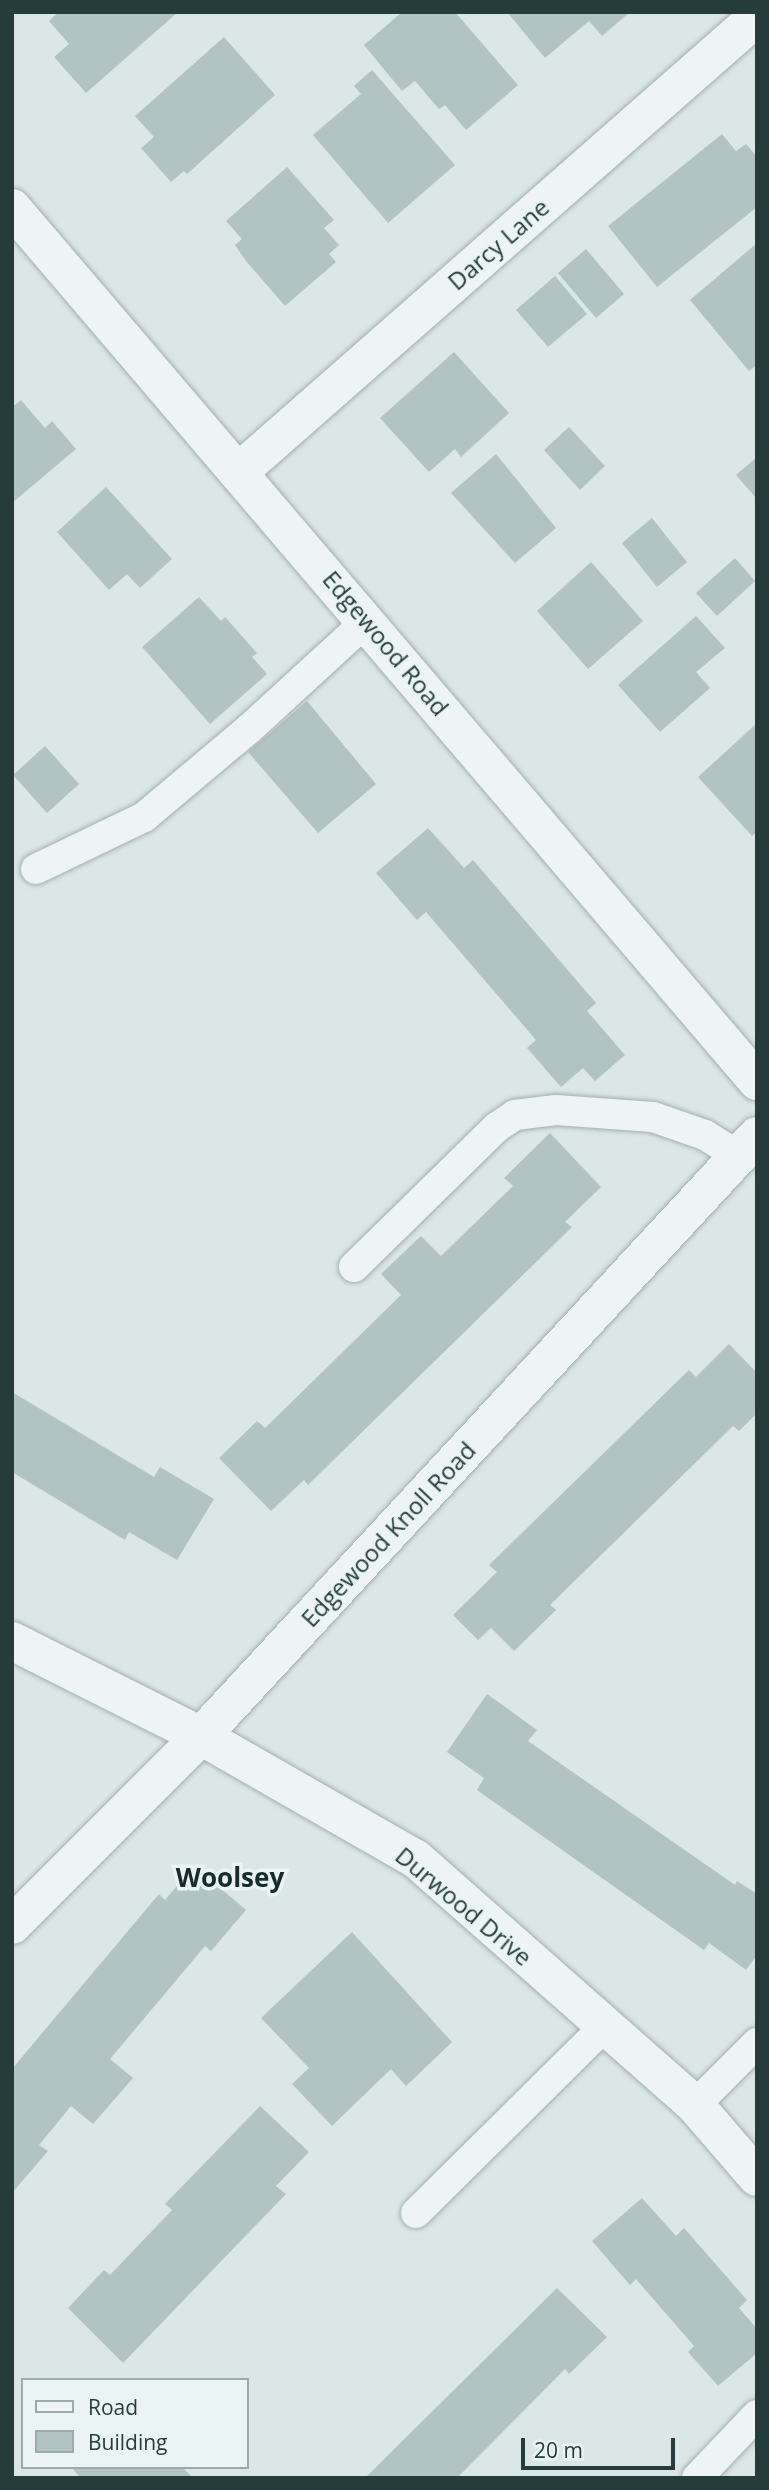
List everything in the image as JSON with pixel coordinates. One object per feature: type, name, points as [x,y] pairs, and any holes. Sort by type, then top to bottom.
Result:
[{"type":"street","name":"Darcy Lane","points":[[240,471],[757,17]]},
{"type":"street","name":"Edgewood Road","points":[[12,208],[240,471],[757,1081]]},
{"type":"street","name":"Edgewood Knoll Road","points":[[12,1925],[201,1735],[747,1146]]},
{"type":"street","name":"Durwood Drive","points":[[12,1641],[201,1735],[416,1859],[695,2105],[757,2177]]},
{"type":"lane","points":[[36,869],[144,817],[249,729],[367,621]]},
{"type":"lane","points":[[355,1268],[496,1127],[515,1115],[556,1110],[653,1117],[747,1146]]},
{"type":"lane","points":[[416,2213],[605,2026]]},
{"type":"lane","points":[[695,2105],[757,2043]]},
{"type":"lane","points":[[697,2478],[757,2415]]},
{"type":"building","points":[[59,12],[178,12],[86,93],[54,57],[69,44],[49,21]]},
{"type":"building","points":[[402,12],[455,12],[518,85],[466,130],[445,105],[439,109],[415,81],[402,91],[364,45]]},
{"type":"building","points":[[507,12],[630,12],[602,36],[589,21],[545,58]]},
{"type":"building","points":[[224,37],[275,95],[187,174],[184,171],[171,182],[141,148],[154,137],[135,116]]},
{"type":"building","points":[[372,70],[455,165],[388,223],[313,135],[361,94],[354,86]]},
{"type":"building","points":[[722,134],[736,151],[746,144],[757,157],[757,207],[657,287],[608,226]]},
{"type":"building","points":[[287,167],[334,220],[324,228],[339,245],[329,254],[336,262],[285,306],[246,261],[235,245],[242,239],[226,221]]},
{"type":"building","points":[[757,243],[757,365],[749,371],[690,300]]},
{"type":"building","points":[[586,249],[624,294],[596,318],[558,273]]},
{"type":"building","points":[[555,276],[587,314],[548,347],[516,310]]},
{"type":"building","points":[[454,352],[509,413],[461,457],[455,449],[429,472],[380,418]]},
{"type":"building","points":[[21,400],[45,428],[52,421],[76,449],[12,503],[12,407]]},
{"type":"building","points":[[569,427],[605,466],[580,490],[544,450]]},
{"type":"building","points":[[496,454],[556,528],[515,563],[451,493]]},
{"type":"building","points":[[757,457],[757,499],[736,475]]},
{"type":"building","points":[[106,487],[172,559],[140,588],[127,574],[109,590],[57,532]]},
{"type":"building","points":[[652,518],[687,562],[657,587],[622,543]]},
{"type":"building","points":[[735,558],[755,581],[717,616],[696,593]]},
{"type":"building","points":[[591,562],[643,621],[588,669],[537,611]]},
{"type":"building","points":[[199,597],[221,621],[225,617],[257,653],[252,657],[267,674],[210,724],[142,647]]},
{"type":"building","points":[[696,616],[725,648],[696,672],[710,688],[660,732],[618,685]]},
{"type":"building","points":[[307,701],[376,784],[318,833],[248,752]]},
{"type":"building","points":[[757,723],[757,831],[752,836],[698,777]]},
{"type":"building","points":[[45,746],[79,784],[47,813],[13,775]]},
{"type":"building","points":[[428,828],[464,868],[473,860],[596,1003],[587,1011],[625,1055],[595,1081],[583,1068],[561,1087],[527,1048],[536,1040],[426,912],[417,920],[376,873]]},
{"type":"building","points":[[550,1133],[601,1187],[565,1222],[572,1227],[308,1485],[304,1480],[271,1511],[219,1458],[257,1421],[265,1428],[401,1295],[381,1274],[421,1236],[441,1256],[513,1186],[504,1178]]},
{"type":"building","points":[[729,1344],[757,1373],[757,1413],[739,1431],[733,1426],[550,1605],[556,1610],[514,1651],[491,1628],[478,1640],[453,1615],[497,1572],[489,1565],[689,1370],[696,1377]]},
{"type":"building","points":[[12,1392],[154,1477],[160,1467],[214,1499],[177,1560],[129,1532],[125,1540],[12,1472]]},
{"type":"building","points":[[487,1694],[537,1730],[528,1741],[735,1885],[737,1881],[757,1894],[757,1955],[746,1970],[709,1943],[704,1950],[477,1790],[484,1778],[447,1752]]},
{"type":"building","points":[[194,1866],[246,1910],[211,1951],[205,1946],[110,2059],[133,2078],[93,2124],[71,2106],[39,2145],[48,2151],[12,2193],[12,2069],[159,1894],[165,1900]]},
{"type":"building","points":[[352,1932],[452,2042],[406,2086],[391,2069],[332,2126],[292,2084],[309,2068],[261,2018]]},
{"type":"building","points":[[260,2106],[309,2152],[276,2186],[286,2194],[123,2363],[68,2308],[104,2270],[110,2275],[172,2210],[165,2204]]},
{"type":"building","points":[[642,2198],[676,2236],[684,2228],[747,2300],[739,2308],[757,2329],[757,2353],[718,2386],[688,2352],[694,2346],[636,2279],[630,2285],[592,2241]]},
{"type":"building","points":[[557,2288],[607,2337],[569,2374],[565,2369],[457,2478],[365,2478]]},
{"type":"building","points":[[73,2469],[184,2469],[193,2478],[81,2478]]},
{"type":"district","name":"Woolsey","points":[[230,1878]]}]
